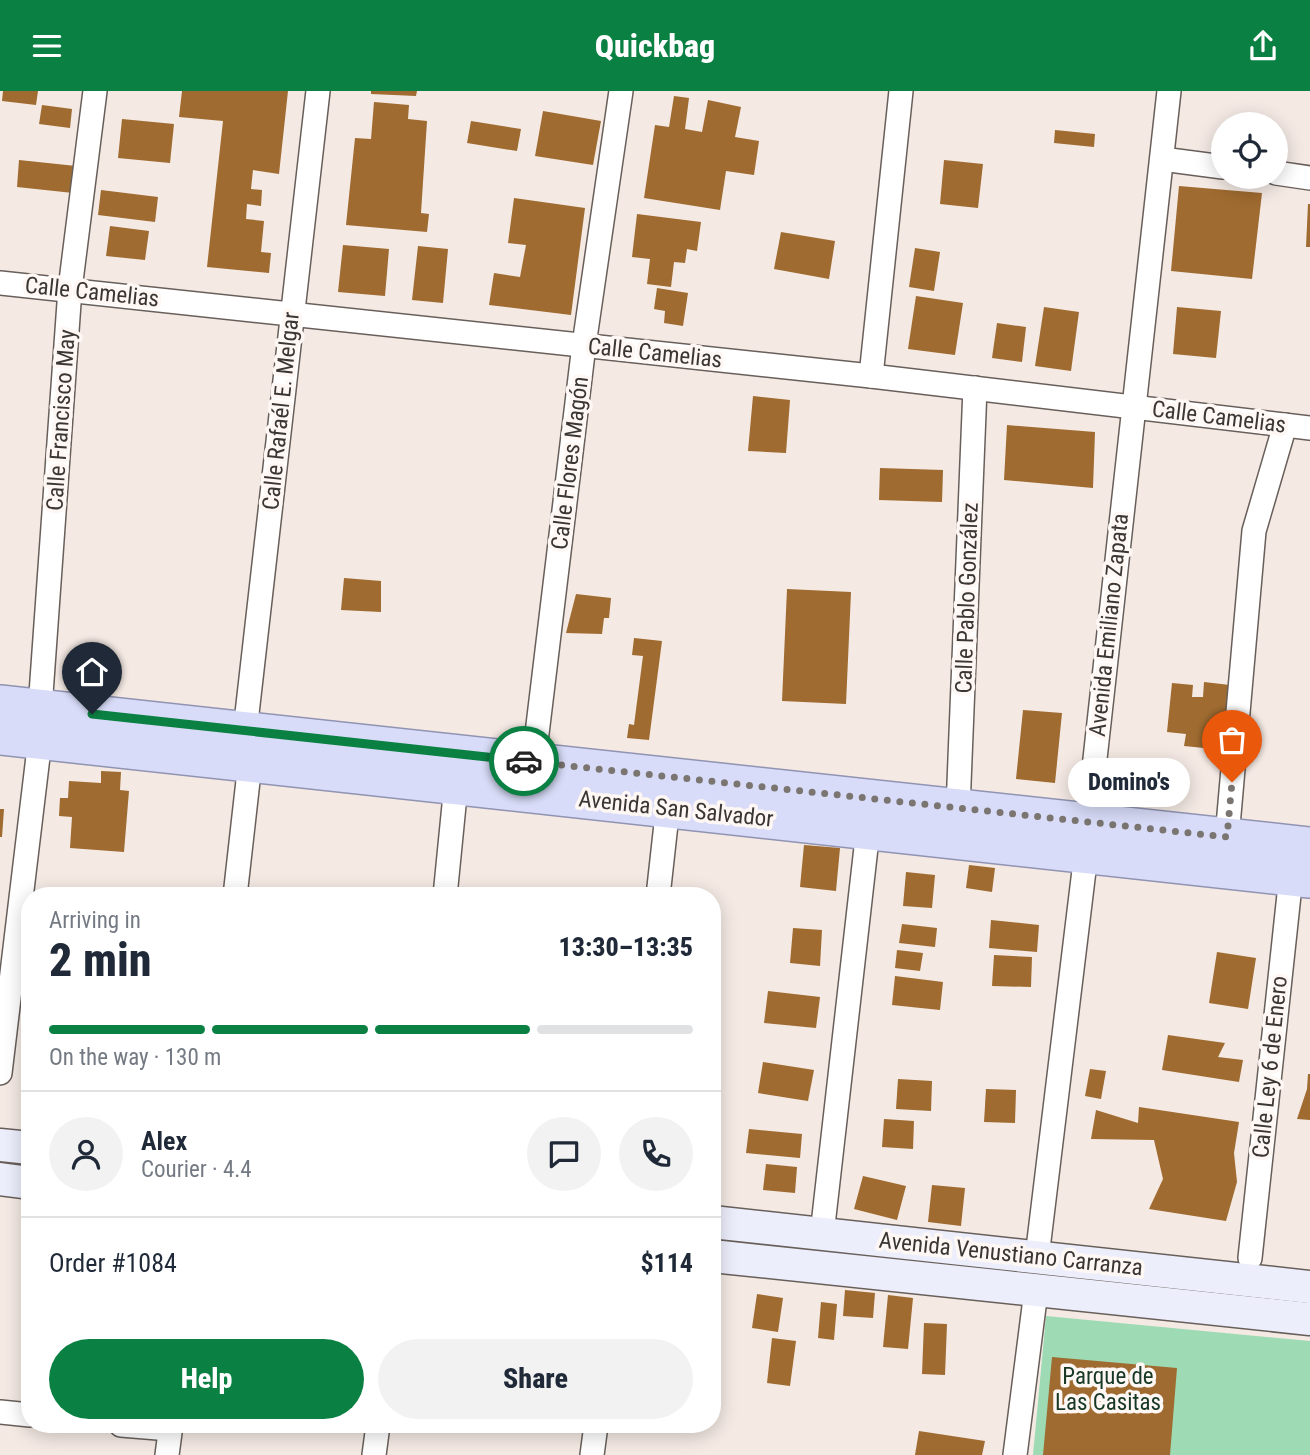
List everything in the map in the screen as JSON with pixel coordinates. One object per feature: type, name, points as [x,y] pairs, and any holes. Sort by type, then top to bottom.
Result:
[{"type":"main road","name":"Avenida San Salvador","points":[[0,704],[40,724],[670,793],[958,808],[1087,838],[1300,877]]},
{"type":"main road","name":"Avenida San Salvador","points":[[0,736],[40,724]]},
{"type":"main road","name":"Avenida San Salvador","points":[[247,747],[456,785],[532,778]]},
{"type":"main road","name":"Avenida San Salvador","points":[[670,793],[868,830],[1087,838],[1227,837],[1310,846]]},
{"type":"street","name":"Calle Francisco May","points":[[21,887],[40,724],[70,289],[95,91]]},
{"type":"street","name":"Calle Rafaél E. Melgar","points":[[236,887],[247,747],[291,314],[318,91]]},
{"type":"street","name":"Calle Flores Magón","points":[[532,778],[584,345],[621,91]]},
{"type":"street","points":[[872,376],[901,91]]},
{"type":"street","name":"Avenida Emiliano Zapata","points":[[1037,1257],[1087,838],[1168,91]]},
{"type":"street","points":[[1162,159],[1211,165]]},
{"type":"street","points":[[1288,175],[1310,178]]},
{"type":"street","name":"Calle Camelias","points":[[0,283],[872,376],[1310,428]]},
{"type":"street","name":"Calle Pablo González","points":[[958,808],[975,388]]},
{"type":"street","points":[[1227,837],[1254,531],[1285,425]]},
{"type":"street","points":[[446,887],[456,785]]},
{"type":"street","points":[[659,887],[670,793]]},
{"type":"street","points":[[822,1234],[868,830]]},
{"type":"street","name":"Calle Ley 6 de Enero","points":[[1250,1258],[1300,877]]},
{"type":"street","name":"Calle Francisco May","points":[[0,1073],[21,890]]},
{"type":"street","points":[[0,1145],[21,1147]]},
{"type":"street","points":[[0,1179],[21,1182]]},
{"type":"street","name":"Avenida Venustiano Carranza","points":[[721,1223],[1310,1287]]},
{"type":"street","name":"Avenida Venustiano Carranza","points":[[721,1257],[1310,1319]]},
{"type":"street","points":[[1015,1455],[1036,1291]]},
{"type":"street","points":[[0,1412],[21,1414]]},
{"type":"street","points":[[167,1455],[169,1433]]},
{"type":"street","points":[[374,1455],[378,1433]]},
{"type":"street","points":[[592,1455],[595,1433]]},
{"type":"green space","name":"Parque de Las Casitas","points":[[1046,1316],[1310,1341],[1310,1455],[1033,1455]]},
{"type":"building","points":[[3,91],[38,91],[36,105],[2,101]]},
{"type":"building","points":[[182,91],[288,91],[279,174],[253,170],[251,189],[262,190],[261,206],[247,204],[246,219],[264,221],[261,252],[271,253],[269,273],[207,267],[223,121],[179,117]]},
{"type":"building","points":[[371,91],[417,91],[416,96],[371,94]]},
{"type":"building","points":[[674,96],[689,98],[685,129],[702,132],[708,100],[741,107],[735,137],[759,141],[754,175],[726,171],[720,210],[644,198],[655,125],[669,127]]},
{"type":"building","points":[[374,102],[409,105],[408,119],[427,121],[421,213],[429,214],[427,232],[346,225],[355,138],[371,139]]},
{"type":"building","points":[[42,105],[72,109],[70,128],[39,124]]},
{"type":"building","points":[[543,111],[601,121],[593,165],[535,156]]},
{"type":"building","points":[[122,119],[174,124],[170,163],[118,158]]},
{"type":"building","points":[[471,121],[521,129],[517,151],[467,143]]},
{"type":"building","points":[[1055,130],[1095,134],[1094,147],[1054,143]]},
{"type":"building","points":[[19,160],[76,166],[73,193],[17,187]]},
{"type":"building","points":[[944,160],[983,164],[978,208],[940,204]]},
{"type":"building","points":[[1179,186],[1262,193],[1252,279],[1171,271]]},
{"type":"building","points":[[101,190],[158,197],[155,222],[98,215]]},
{"type":"building","points":[[514,198],[585,208],[571,315],[489,305],[494,273],[520,277],[526,245],[508,243]]},
{"type":"building","points":[[1308,204],[1310,247],[1306,247]]},
{"type":"building","points":[[637,214],[701,222],[697,251],[687,249],[685,263],[674,262],[671,287],[647,284],[650,259],[632,257]]},
{"type":"building","points":[[110,226],[149,231],[145,260],[106,256]]},
{"type":"building","points":[[781,232],[835,241],[829,279],[774,269]]},
{"type":"building","points":[[343,245],[389,249],[385,296],[338,292]]},
{"type":"building","points":[[418,246],[448,249],[443,303],[412,300]]},
{"type":"building","points":[[915,248],[940,252],[934,291],[909,287]]},
{"type":"building","points":[[657,288],[688,293],[683,326],[664,323],[665,311],[654,309]]},
{"type":"building","points":[[916,296],[963,303],[955,355],[908,349]]},
{"type":"building","points":[[1044,307],[1079,312],[1071,371],[1035,366]]},
{"type":"building","points":[[1177,307],[1221,311],[1216,358],[1173,354]]},
{"type":"building","points":[[997,323],[1026,327],[1022,362],[992,358]]},
{"type":"building","points":[[753,396],[790,400],[786,453],[748,451]]},
{"type":"building","points":[[1007,425],[1095,432],[1093,488],[1004,480]]},
{"type":"building","points":[[880,468],[943,470],[942,502],[879,500]]},
{"type":"building","points":[[344,578],[381,581],[381,612],[341,610]]},
{"type":"building","points":[[787,589],[851,592],[846,704],[782,701]]},
{"type":"building","points":[[576,594],[611,598],[609,618],[604,618],[602,634],[566,633]]},
{"type":"building","points":[[634,638],[662,641],[649,740],[627,738],[629,724],[634,725],[643,656],[632,655]]},
{"type":"building","points":[[1204,682],[1230,685],[1224,750],[1184,746],[1186,734],[1167,732],[1172,683],[1193,685],[1192,697],[1203,697]]},
{"type":"building","points":[[1023,710],[1062,713],[1055,783],[1016,779]]},
{"type":"building","points":[[101,771],[121,772],[120,790],[129,791],[124,852],[70,848],[72,817],[59,816],[60,798],[68,798],[69,781],[101,783]]},
{"type":"building","points":[[0,809],[4,809],[2,837],[0,837]]},
{"type":"building","points":[[804,845],[840,848],[836,891],[800,887]]},
{"type":"building","points":[[969,865],[995,868],[992,892],[966,888]]},
{"type":"building","points":[[906,872],[935,875],[932,908],[903,906]]},
{"type":"building","points":[[991,920],[1039,925],[1037,952],[989,948]]},
{"type":"building","points":[[902,924],[937,928],[935,947],[899,943]]},
{"type":"building","points":[[793,928],[822,930],[820,966],[790,963]]},
{"type":"building","points":[[897,950],[923,953],[920,971],[895,968]]},
{"type":"building","points":[[1217,952],[1256,958],[1248,1009],[1209,1003]]},
{"type":"building","points":[[994,955],[1032,957],[1031,987],[992,986]]},
{"type":"building","points":[[895,976],[943,982],[940,1010],[892,1005]]},
{"type":"building","points":[[768,991],[820,997],[816,1028],[764,1023]]},
{"type":"building","points":[[1168,1035],[1225,1043],[1218,1057],[1243,1060],[1239,1082],[1162,1070]]},
{"type":"building","points":[[763,1062],[814,1070],[808,1101],[758,1093]]},
{"type":"building","points":[[1090,1069],[1106,1071],[1101,1099],[1085,1096]]},
{"type":"building","points":[[1308,1074],[1310,1120],[1297,1119],[1307,1089]]},
{"type":"building","points":[[898,1079],[932,1081],[931,1111],[896,1109]]},
{"type":"building","points":[[986,1089],[1016,1090],[1015,1123],[984,1122]]},
{"type":"building","points":[[1139,1107],[1239,1122],[1234,1153],[1237,1182],[1226,1221],[1149,1209],[1163,1179],[1154,1140],[1091,1139],[1096,1110],[1138,1123]]},
{"type":"building","points":[[884,1119],[914,1121],[913,1149],[882,1147]]},
{"type":"building","points":[[749,1129],[802,1134],[800,1158],[746,1153]]},
{"type":"building","points":[[766,1164],[797,1167],[795,1193],[763,1190]]},
{"type":"building","points":[[863,1176],[906,1186],[897,1220],[854,1209]]},
{"type":"building","points":[[932,1185],[965,1188],[961,1226],[928,1222]]},
{"type":"building","points":[[845,1290],[875,1293],[873,1318],[843,1316]]},
{"type":"building","points":[[757,1294],[783,1298],[778,1332],[752,1328]]},
{"type":"building","points":[[888,1295],[913,1298],[908,1349],[883,1347]]},
{"type":"building","points":[[821,1302],[837,1304],[834,1340],[818,1338]]},
{"type":"building","points":[[924,1323],[947,1324],[945,1375],[922,1374]]},
{"type":"building","points":[[772,1338],[796,1341],[790,1386],[767,1383]]},
{"type":"building","points":[[1052,1357],[1177,1368],[1170,1455],[1043,1455]]},
{"type":"building","points":[[919,1431],[985,1441],[982,1455],[915,1455]]},
{"type":"way so far","points":[[524,761],[1227,837],[1232,782]]},
{"type":"place","name":"Domino's","points":[[1232,782]]},
{"type":"route","points":[[92,714],[524,761]]}]
